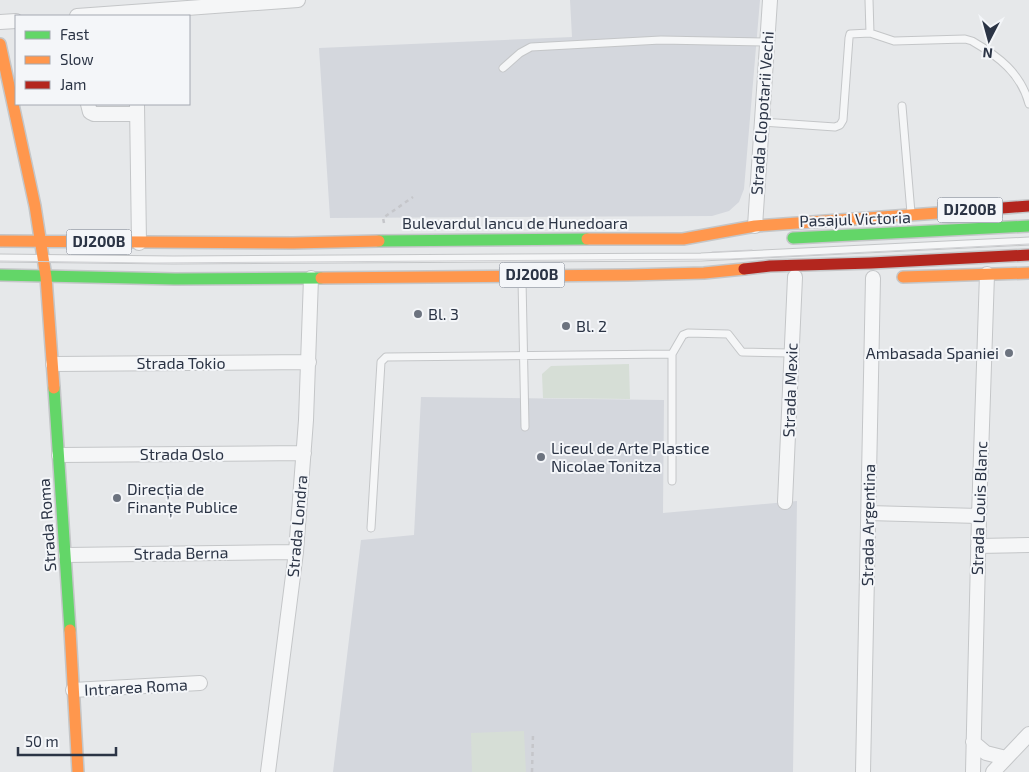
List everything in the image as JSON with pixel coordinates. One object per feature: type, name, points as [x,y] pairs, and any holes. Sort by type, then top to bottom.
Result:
[{"type":"main road","name":"Strada Roma","points":[[0,44],[42,242],[46,277],[66,554],[78,772]]},
{"type":"main road","name":"DJ200B","points":[[754,232],[911,214],[1029,206]]},
{"type":"main road","name":"Pasajul Victoria","points":[[782,238],[1029,226]]},
{"type":"main road","name":"Bulevardul Iancu de Hunedoara","points":[[0,241],[293,243],[517,239],[683,239],[754,232]]},
{"type":"main road","points":[[799,273],[871,263],[1029,255]]},
{"type":"main road","name":"DJ200B","points":[[0,275],[166,279],[311,278],[704,273],[752,267],[799,273]]},
{"type":"main road","points":[[877,278],[1029,273]]},
{"type":"street","points":[[108,15],[134,14],[160,5],[298,0]]},
{"type":"street","name":"Strada Clopotarii Vechi","points":[[754,232],[770,0]]},
{"type":"street","points":[[0,22],[15,21]]},
{"type":"street","points":[[88,105],[88,108],[94,114],[137,109],[139,243]]},
{"type":"street","name":"Strada Mexic","points":[[785,502],[791,354],[799,273]]},
{"type":"street","name":"Strada Louis Blanc","points":[[973,772],[987,274]]},
{"type":"street","name":"Strada Londra","points":[[268,772],[296,552],[304,453],[311,278]]},
{"type":"street","name":"Strada Argentina","points":[[863,772],[868,513],[877,278]]},
{"type":"street","name":"Strada Tokio","points":[[53,364],[308,362]]},
{"type":"street","name":"Strada Oslo","points":[[59,455],[304,453]]},
{"type":"street","points":[[868,513],[979,516]]},
{"type":"street","points":[[978,546],[1029,545]]},
{"type":"street","name":"Strada Berna","points":[[66,554],[296,552]]},
{"type":"street","name":"Intrarea Roma","points":[[73,690],[200,683]]},
{"type":"street","points":[[993,772],[1029,734]]},
{"type":"street","points":[[973,742],[986,753],[1006,758]]},
{"type":"lane","points":[[869,0],[870,33]]},
{"type":"lane","points":[[762,122],[835,127],[840,125],[844,120],[850,34],[870,33],[894,41],[965,39],[972,41],[1012,69],[1022,84],[1029,104]]},
{"type":"lane","points":[[503,68],[520,53],[531,47],[661,40],[767,42]]},
{"type":"lane","points":[[902,106],[911,214]]},
{"type":"lane","name":"Pasajul Victoria","points":[[44,259],[701,257],[1029,241]]},
{"type":"lane","points":[[0,258],[44,259]]},
{"type":"lane","points":[[522,275],[525,427]]},
{"type":"lane","points":[[672,481],[672,354],[683,335],[688,332],[728,334],[742,352],[791,354]]},
{"type":"lane","points":[[371,528],[383,360],[386,357],[672,354]]},
{"type":"path","points":[[383,218],[412,197]]},
{"type":"path","points":[[532,772],[533,734]]},
{"type":"shaded area","points":[[570,0],[760,0],[744,189],[739,202],[729,211],[712,216],[330,218],[319,48],[572,37]]},
{"type":"shaded area","points":[[629,364],[630,399],[543,398],[542,374],[551,366]]},
{"type":"shaded area","points":[[421,397],[664,400],[663,513],[797,501],[793,772],[333,772],[361,540],[414,535]]},
{"type":"shaded area","points":[[524,731],[526,772],[472,772],[471,733]]},
{"type":"tram line","points":[[0,261],[154,263],[730,259],[1029,244]]},
{"type":"tram line","points":[[712,252],[752,250]]},
{"type":"traffic: fast","points":[[793,238],[1029,226]]},
{"type":"traffic: fast","points":[[379,241],[587,239]]},
{"type":"traffic: fast","points":[[0,275],[175,279],[321,278]]},
{"type":"traffic: fast","points":[[54,388],[70,630]]},
{"type":"traffic: slow","points":[[0,44],[35,206],[46,277],[54,388]]},
{"type":"traffic: slow","points":[[587,239],[683,239],[755,226],[952,212]]},
{"type":"traffic: slow","points":[[0,241],[293,243],[379,241]]},
{"type":"traffic: slow","points":[[321,278],[628,275],[704,273],[744,269]]},
{"type":"traffic: slow","points":[[903,277],[1029,273]]},
{"type":"traffic: slow","points":[[70,630],[78,772]]},
{"type":"traffic: jam","points":[[952,212],[1029,206]]},
{"type":"traffic: jam","points":[[744,269],[770,266],[1029,255]]},
{"type":"place","name":"Bl. 3","points":[[418,314]]},
{"type":"place","name":"Bl. 2","points":[[566,326]]},
{"type":"place","name":"Ambasada Spaniei","points":[[1009,353]]},
{"type":"place","name":"Liceul de Arte Plastice Nicolae Tonitza","points":[[541,457]]},
{"type":"place","name":"Direcția de Finanțe Publice","points":[[117,498]]}]
